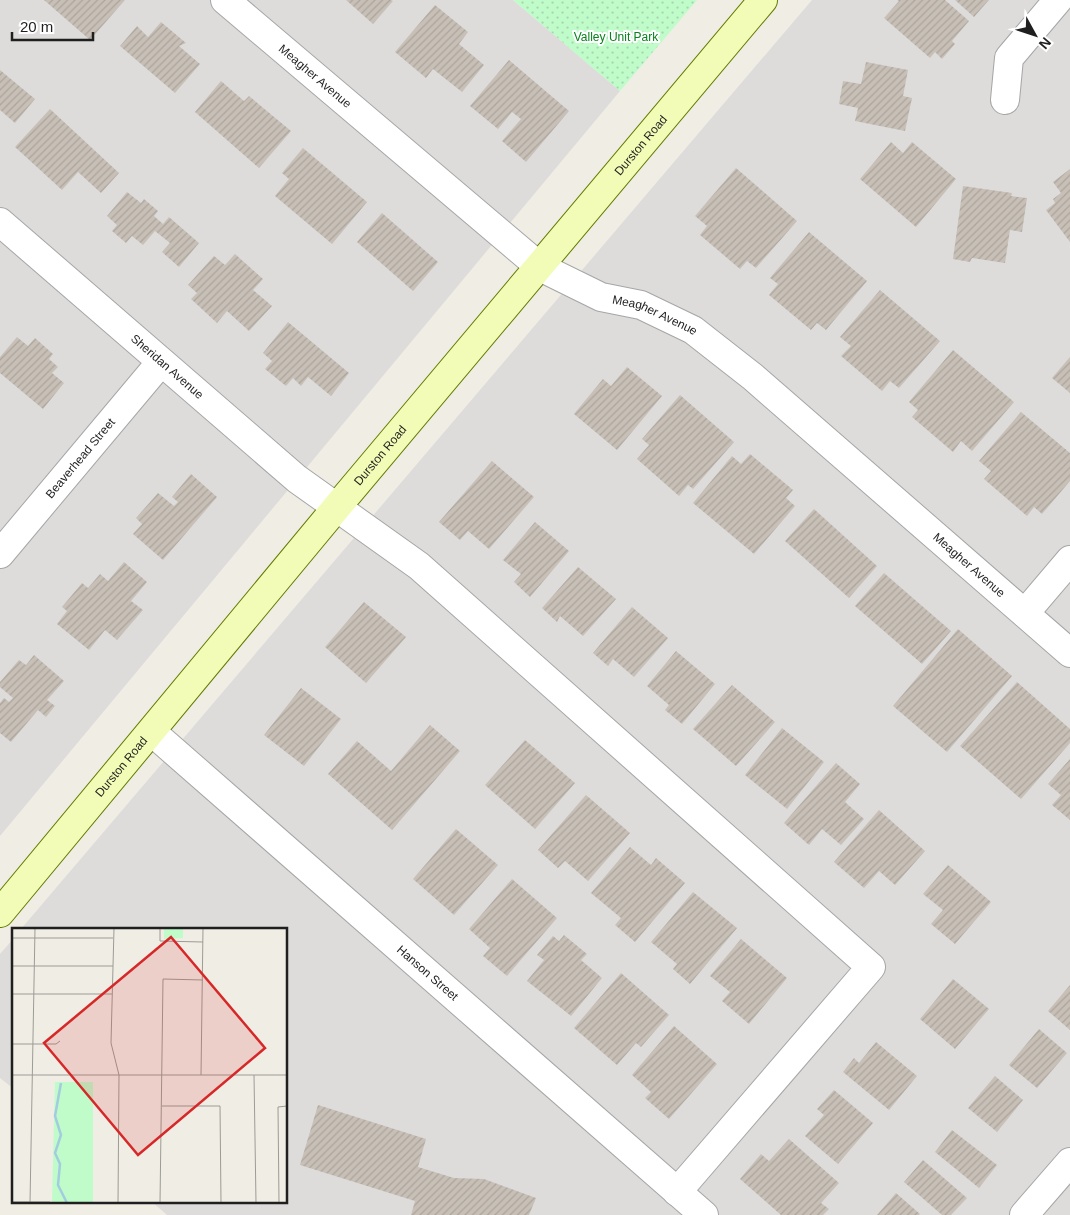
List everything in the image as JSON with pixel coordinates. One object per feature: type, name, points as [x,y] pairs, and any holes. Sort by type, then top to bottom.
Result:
[{"type":"main road","name":"Durston Road","points":[[0,913],[336,508],[763,0]]},
{"type":"street","name":"Meagher Avenue","points":[[225,0],[540,267],[601,297],[641,305],[693,330],[753,377],[1070,653]]},
{"type":"street","points":[[1005,100],[1009,58],[1058,0]]},
{"type":"street","name":"Sheridan Avenue","points":[[0,222],[297,478],[336,508],[419,566],[871,967],[677,1192]]},
{"type":"street","name":"Beaverhead Street","points":[[0,554],[161,362]]},
{"type":"street","points":[[1025,614],[1070,560]]},
{"type":"street","name":"Hanson Street","points":[[152,732],[704,1215]]},
{"type":"street","points":[[1024,1215],[1070,1162]]},
{"type":"shaded area","points":[[0,0],[513,0],[620,91],[0,836]]},
{"type":"shaded area","points":[[812,0],[1070,0],[1070,1215],[167,1215],[152,1202],[288,1202],[288,928],[22,928]]},
{"type":"shaded area","points":[[12,940],[12,1087],[0,1078],[0,954]]},
{"type":"green space","name":"Valley Unit Park","points":[[513,0],[697,0],[620,91]]},
{"type":"building","points":[[44,0],[125,0],[90,40]]},
{"type":"building","points":[[346,0],[391,0],[393,1],[373,24]]},
{"type":"building","points":[[897,0],[945,0],[969,21],[952,41],[955,44],[942,59],[935,52],[930,58],[884,18],[899,1]]},
{"type":"building","points":[[955,0],[989,0],[974,17]]},
{"type":"building","points":[[435,5],[468,32],[459,44],[484,65],[462,92],[433,69],[426,78],[395,52]]},
{"type":"building","points":[[161,22],[186,43],[179,46],[200,64],[175,93],[120,46],[137,26],[148,37]]},
{"type":"building","points":[[509,60],[569,111],[526,162],[502,141],[521,119],[512,112],[498,129],[470,106]]},
{"type":"building","points":[[866,62],[908,70],[903,96],[912,98],[905,131],[855,121],[858,108],[839,104],[843,81],[861,84]]},
{"type":"building","points":[[0,70],[35,99],[15,123],[0,110]]},
{"type":"building","points":[[221,81],[244,101],[249,96],[291,131],[259,168],[195,112]]},
{"type":"building","points":[[50,109],[119,173],[101,193],[78,172],[62,190],[15,147]]},
{"type":"building","points":[[891,142],[903,153],[912,142],[956,179],[916,227],[860,179]]},
{"type":"building","points":[[303,148],[367,202],[332,244],[275,196],[289,179],[282,173]]},
{"type":"building","points":[[736,168],[797,221],[756,268],[747,261],[740,269],[700,235],[707,226],[695,216]]},
{"type":"building","points":[[1070,169],[1070,242],[1046,210],[1055,203],[1053,199],[1061,193],[1053,182]]},
{"type":"building","points":[[963,186],[1012,193],[1011,196],[1027,198],[1022,232],[1010,230],[1005,263],[972,258],[970,262],[953,259]]},
{"type":"building","points":[[127,192],[141,203],[144,199],[158,211],[154,216],[163,224],[169,217],[199,243],[179,267],[162,252],[170,243],[155,231],[143,245],[132,236],[126,243],[112,231],[117,225],[107,216]]},
{"type":"building","points":[[382,213],[438,262],[413,291],[357,242]]},
{"type":"building","points":[[809,232],[867,281],[826,330],[817,323],[811,330],[769,295],[778,284],[770,278]]},
{"type":"building","points":[[235,254],[263,279],[253,290],[272,306],[249,331],[227,311],[217,323],[191,299],[197,293],[188,285],[214,256],[225,265]]},
{"type":"building","points":[[880,290],[940,341],[899,388],[890,381],[882,391],[841,356],[851,346],[840,337]]},
{"type":"building","points":[[288,322],[349,373],[331,396],[308,377],[301,386],[293,378],[286,386],[265,369],[272,361],[263,353]]},
{"type":"building","points":[[17,337],[28,346],[35,338],[53,354],[49,359],[58,367],[52,373],[64,383],[43,409],[0,373],[0,357]]},
{"type":"building","points":[[953,350],[1014,402],[972,451],[961,441],[953,452],[912,417],[918,410],[909,402]]},
{"type":"building","points":[[1070,357],[1070,393],[1052,378]]},
{"type":"building","points":[[627,367],[662,396],[617,450],[574,414],[603,379],[611,386]]},
{"type":"building","points":[[680,395],[734,442],[693,489],[688,485],[679,496],[637,459],[649,445],[642,439]]},
{"type":"building","points":[[1021,412],[1070,453],[1070,481],[1042,514],[1034,507],[1027,516],[984,479],[991,471],[979,461]]},
{"type":"building","points":[[750,454],[793,490],[786,498],[795,506],[754,554],[693,503],[732,456],[741,464]]},
{"type":"building","points":[[492,461],[534,497],[489,549],[468,531],[460,540],[439,522]]},
{"type":"building","points":[[191,474],[217,497],[163,560],[133,534],[142,524],[136,518],[158,493],[174,506],[178,502],[172,497]]},
{"type":"building","points":[[814,509],[877,566],[849,598],[785,541]]},
{"type":"building","points":[[535,522],[569,551],[530,597],[514,582],[521,574],[503,560]]},
{"type":"building","points":[[124,562],[147,582],[131,601],[143,610],[117,640],[105,630],[89,650],[57,624],[67,611],[62,607],[82,583],[88,588],[100,574],[108,581]]},
{"type":"building","points":[[578,567],[616,599],[583,636],[560,616],[557,622],[542,608]]},
{"type":"building","points":[[884,573],[951,631],[922,664],[855,606]]},
{"type":"building","points":[[364,602],[406,637],[366,683],[325,647]]},
{"type":"building","points":[[632,607],[668,638],[634,677],[613,659],[608,666],[593,653]]},
{"type":"building","points":[[958,629],[1012,676],[947,752],[893,706]]},
{"type":"building","points":[[676,651],[715,684],[682,724],[665,710],[669,705],[647,686]]},
{"type":"building","points":[[34,655],[64,681],[47,700],[55,706],[46,717],[38,710],[11,742],[0,733],[0,703],[4,698],[9,702],[13,698],[0,687],[0,682],[19,660],[26,665]]},
{"type":"building","points":[[1017,682],[1070,729],[1070,743],[1021,799],[960,746]]},
{"type":"building","points":[[732,685],[775,722],[736,766],[693,729]]},
{"type":"building","points":[[301,688],[341,719],[304,766],[264,735]]},
{"type":"building","points":[[430,725],[460,751],[392,830],[328,774],[357,741],[391,771]]},
{"type":"building","points":[[782,728],[824,762],[787,809],[745,775]]},
{"type":"building","points":[[525,740],[575,783],[535,829],[485,785]]},
{"type":"building","points":[[1070,759],[1070,820],[1052,805],[1061,795],[1048,784]]},
{"type":"building","points":[[836,763],[860,784],[845,802],[864,819],[841,845],[822,829],[809,845],[784,823]]},
{"type":"building","points":[[586,795],[630,833],[588,881],[565,861],[558,868],[538,850]]},
{"type":"building","points":[[879,810],[925,851],[895,885],[879,871],[864,888],[834,862]]},
{"type":"building","points":[[456,829],[498,865],[454,915],[413,879]]},
{"type":"building","points":[[630,847],[651,865],[656,858],[685,883],[635,942],[615,925],[621,918],[591,893]]},
{"type":"building","points":[[948,865],[991,902],[955,944],[931,924],[943,910],[923,894]]},
{"type":"building","points":[[512,879],[557,918],[507,976],[483,956],[490,948],[469,929]]},
{"type":"building","points":[[693,892],[737,928],[690,984],[673,969],[677,964],[651,942]]},
{"type":"building","points":[[564,935],[587,954],[581,960],[602,978],[571,1016],[527,981],[544,960],[537,955],[553,936],[559,941]]},
{"type":"building","points":[[741,939],[787,978],[749,1024],[722,1001],[730,992],[710,976]]},
{"type":"building","points":[[621,973],[669,1015],[641,1047],[636,1043],[617,1065],[574,1028]]},
{"type":"building","points":[[953,979],[989,1009],[955,1049],[920,1019]]},
{"type":"building","points":[[1070,985],[1070,1030],[1048,1011]]},
{"type":"building","points":[[674,1026],[717,1064],[669,1119],[645,1098],[651,1092],[632,1075]]},
{"type":"building","points":[[1039,1029],[1067,1053],[1037,1088],[1009,1065]]},
{"type":"building","points":[[876,1042],[917,1076],[889,1110],[843,1072],[854,1058],[859,1063]]},
{"type":"building","points":[[995,1076],[1023,1100],[997,1132],[968,1108]]},
{"type":"building","points":[[834,1090],[873,1123],[838,1164],[805,1136],[824,1115],[817,1109]]},
{"type":"building","points":[[318,1105],[426,1139],[418,1167],[454,1178],[484,1179],[536,1198],[529,1215],[411,1215],[415,1201],[300,1165]]},
{"type":"building","points":[[952,1130],[997,1165],[979,1188],[935,1152]]},
{"type":"building","points":[[789,1139],[839,1183],[821,1203],[829,1209],[823,1215],[781,1215],[740,1179],[761,1154],[769,1161]]},
{"type":"building","points":[[923,1160],[967,1198],[951,1215],[942,1215],[904,1182]]},
{"type":"building","points":[[896,1193],[920,1214],[877,1215]]}]
